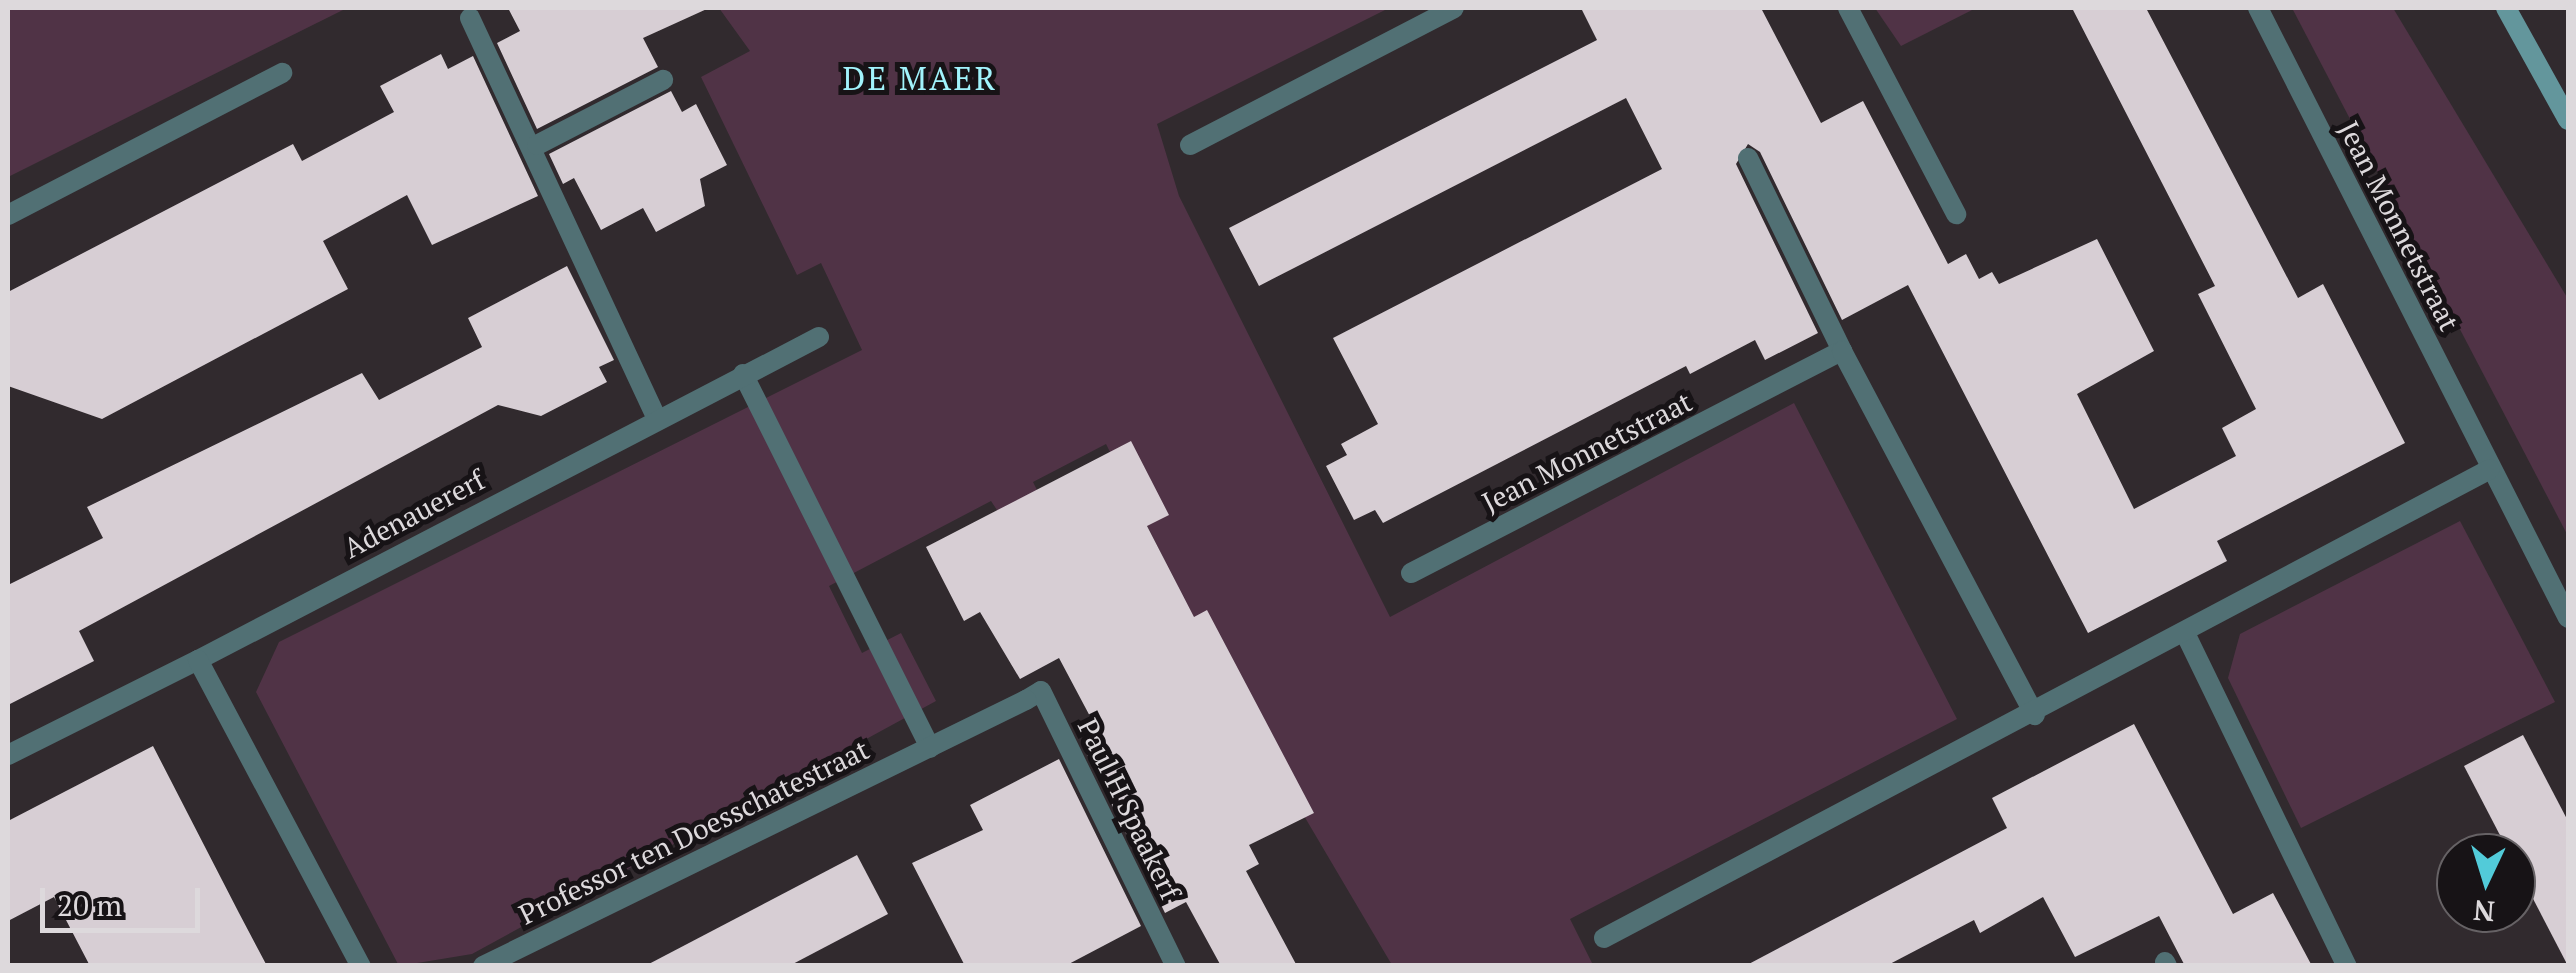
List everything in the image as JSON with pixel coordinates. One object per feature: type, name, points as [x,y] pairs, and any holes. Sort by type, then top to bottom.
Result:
[{"type":"main road","points":[[2506,8],[2568,120]]},
{"type":"street","points":[[1190,145],[1454,8]]},
{"type":"street","points":[[1848,8],[1956,214]]},
{"type":"street","name":"Jean Monnetstraat","points":[[2258,8],[2568,618]]},
{"type":"street","points":[[470,18],[537,145],[656,416]]},
{"type":"street","points":[[8,214],[282,73]]},
{"type":"street","points":[[537,145],[662,80]]},
{"type":"street","points":[[1748,158],[1842,351],[2034,715]]},
{"type":"street","name":"Adenauererf","points":[[198,660],[656,416],[819,338]]},
{"type":"street","name":"Jean Monnetstraat","points":[[1410,573],[1842,351]]},
{"type":"street","points":[[743,374],[930,748]]},
{"type":"street","points":[[1604,938],[2186,635],[2490,469]]},
{"type":"street","points":[[2186,635],[2347,966]]},
{"type":"street","points":[[8,755],[198,660],[362,966]]},
{"type":"street","name":"Paul H Spaakerf","points":[[1026,700],[1041,691],[1176,966]]},
{"type":"street","name":"Professor ten Doesschatestraat","points":[[483,966],[1026,700]]},
{"type":"shaded area","points":[[8,8],[347,8],[8,177]]},
{"type":"shaded area","points":[[719,8],[1389,8],[1157,124],[1179,196],[1390,617],[1794,403],[1957,719],[1570,919],[1593,965],[1392,965],[1228,687],[1106,444],[1033,482],[1048,512],[1011,531],[991,501],[829,586],[862,653],[901,633],[936,701],[472,954],[399,966],[256,692],[279,642],[862,350],[821,263],[797,275],[701,77],[750,51]]},
{"type":"shaded area","points":[[1875,8],[1976,8],[1901,46]]},
{"type":"shaded area","points":[[2292,8],[2393,8],[2568,299],[2568,536]]},
{"type":"shaded area","points":[[2460,521],[2555,702],[2301,828],[2228,678],[2240,634]]},
{"type":"building","points":[[508,8],[709,8],[643,38],[658,67],[537,129],[497,43],[520,31]]},
{"type":"building","points":[[1581,8],[1761,8],[1821,123],[1863,101],[1948,264],[1966,254],[1979,279],[1992,272],[1999,284],[2097,239],[2154,351],[2077,394],[2134,509],[2236,456],[2222,428],[2256,409],[2198,294],[2215,286],[2072,8],[2146,8],[2298,298],[2323,284],[2405,443],[2217,541],[2227,561],[2088,633],[1908,285],[1842,320],[1760,152],[1748,144],[1736,164],[1818,333],[1765,360],[1755,340],[1690,374],[1686,366],[1383,523],[1375,510],[1354,520],[1326,466],[1347,455],[1341,444],[1378,424],[1333,338],[1662,169],[1626,98],[1259,286],[1229,228],[1597,40]]},
{"type":"building","points":[[441,54],[448,69],[473,56],[538,196],[432,245],[407,195],[323,241],[348,289],[102,419],[8,386],[8,292],[293,144],[302,161],[394,112],[380,86]]},
{"type":"building","points":[[671,91],[682,112],[696,104],[727,165],[700,179],[705,206],[656,232],[643,208],[601,230],[574,178],[563,184],[549,154]]},
{"type":"building","points":[[567,266],[614,360],[599,367],[607,382],[541,416],[498,405],[79,631],[94,661],[8,705],[8,585],[103,538],[87,507],[362,373],[379,400],[482,347],[468,318]]},
{"type":"building","points":[[1131,441],[1169,515],[1147,526],[1194,617],[1207,610],[1314,813],[1249,845],[1259,864],[1246,871],[1297,966],[1221,966],[1186,902],[1165,913],[1083,746],[1101,737],[1059,658],[1020,679],[980,612],[964,621],[926,547]]},
{"type":"building","points":[[2134,724],[2233,914],[2273,893],[2312,966],[2185,966],[2159,916],[2075,957],[2043,897],[1980,933],[1974,920],[1886,966],[1745,966],[2007,828],[1992,798]]},
{"type":"building","points":[[2523,735],[2568,821],[2568,966],[2536,904],[2536,833],[2499,833],[2464,766]]},
{"type":"building","points":[[153,746],[267,966],[90,966],[54,897],[8,921],[8,821]]},
{"type":"building","points":[[1059,759],[1141,926],[1065,966],[965,966],[912,863],[983,830],[970,805]]},
{"type":"building","points":[[857,855],[888,914],[789,966],[645,966]]},
{"type":"district","name":"DE MAER","points":[[920,78]]}]
